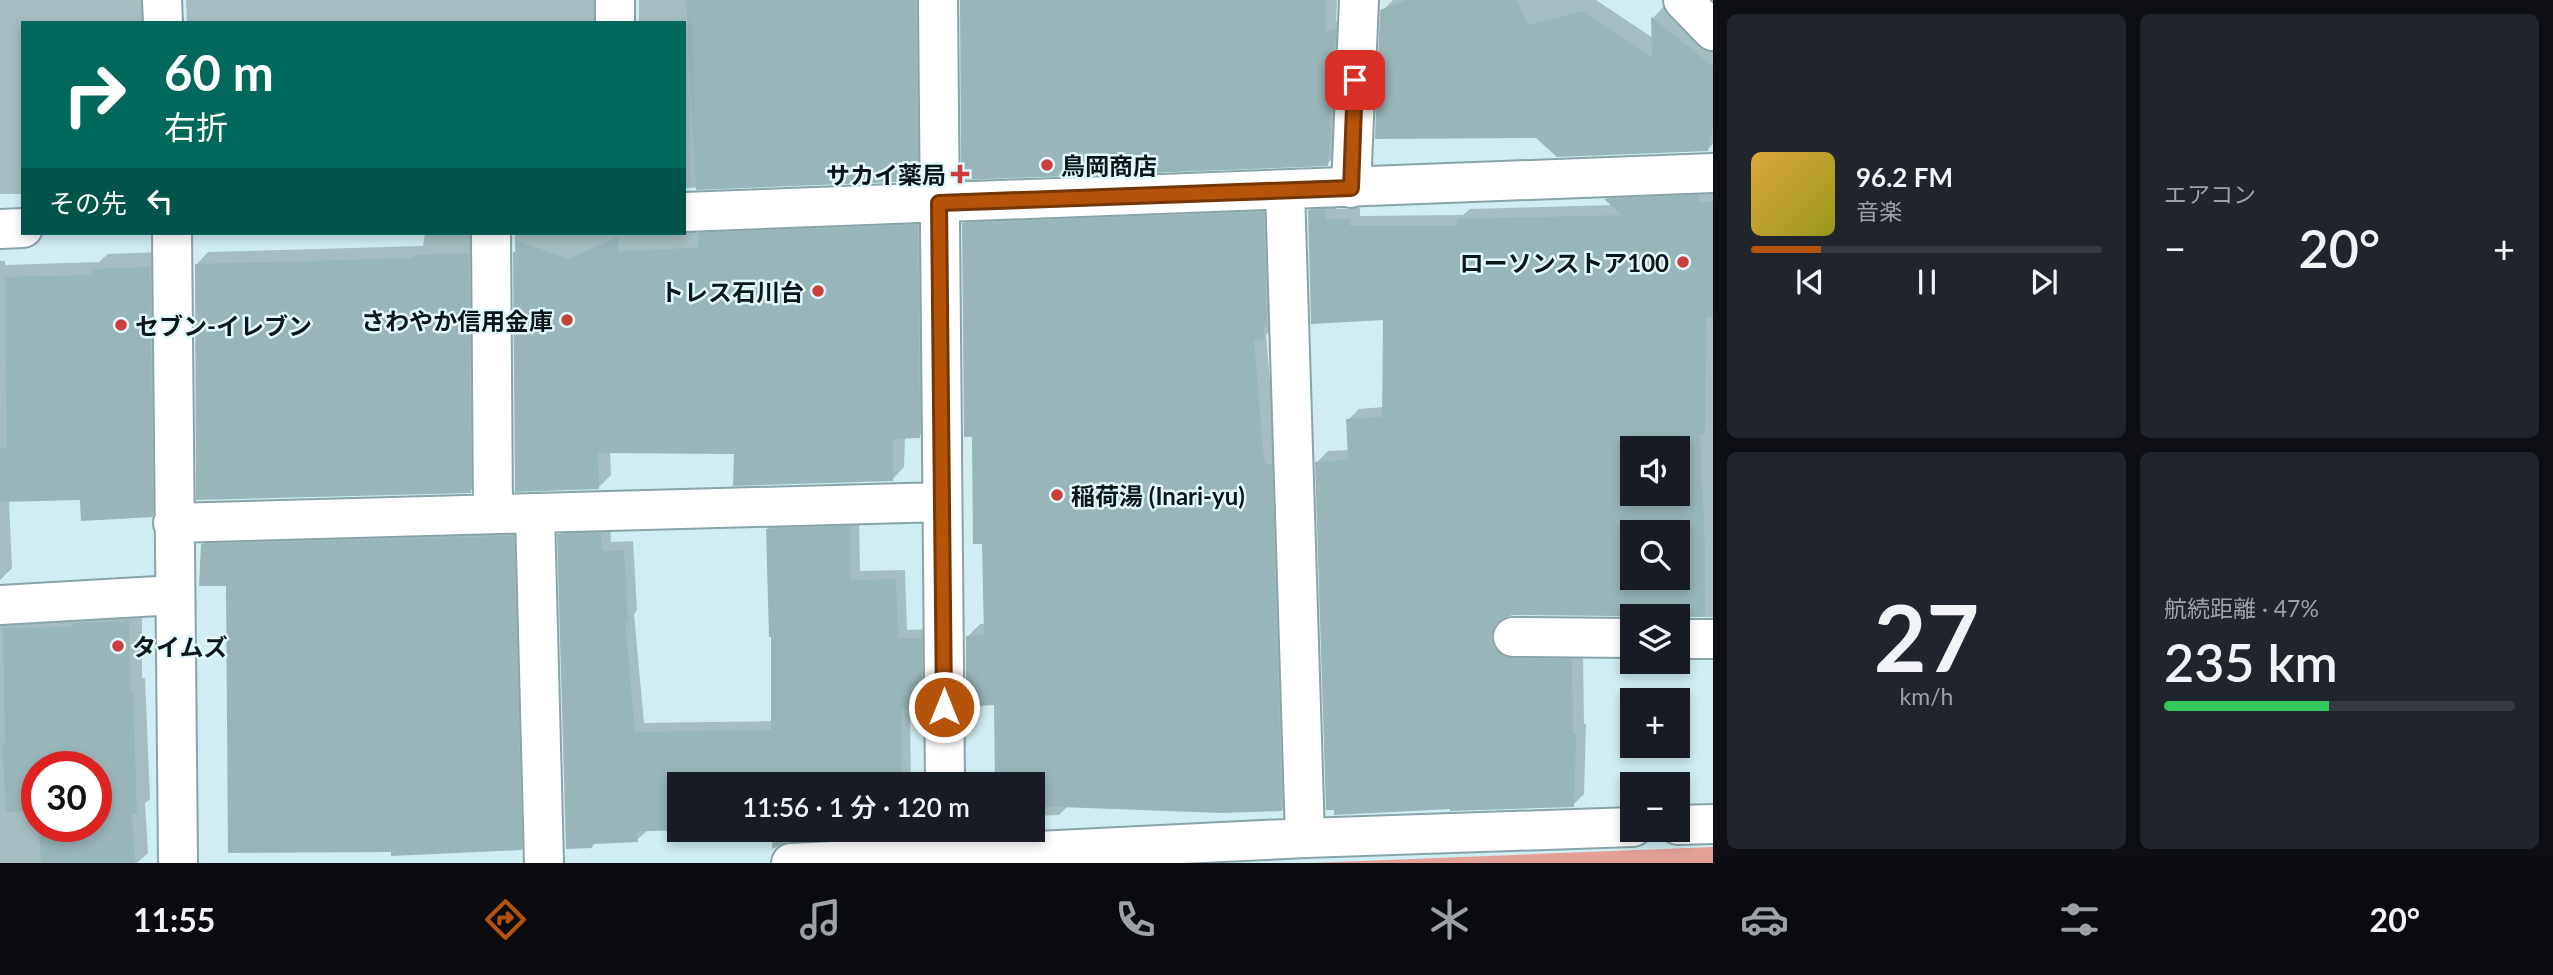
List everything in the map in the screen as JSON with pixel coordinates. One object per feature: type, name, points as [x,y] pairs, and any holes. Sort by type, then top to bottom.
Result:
[{"type":"street","points":[[162,0],[163,21]]},
{"type":"street","points":[[615,0],[615,21]]},
{"type":"street","points":[[938,0],[945,772]]},
{"type":"street","points":[[1351,188],[1359,0]]},
{"type":"street","points":[[1683,0],[1713,31]]},
{"type":"street","points":[[686,212],[1713,173]]},
{"type":"street","points":[[1285,190],[1304,838]]},
{"type":"street","points":[[0,229],[21,228]]},
{"type":"street","points":[[172,235],[178,863]]},
{"type":"street","points":[[491,235],[493,514]]},
{"type":"street","points":[[173,523],[942,502]]},
{"type":"street","points":[[535,514],[544,863]]},
{"type":"street","points":[[0,605],[175,595]]},
{"type":"street","points":[[1513,637],[1620,638]]},
{"type":"street","points":[[1690,639],[1713,639]]},
{"type":"street","points":[[1690,825],[1713,824]]},
{"type":"street","points":[[791,863],[946,849],[1620,827]]},
{"type":"shaded area","points":[[1713,847],[1713,863],[1310,863]]},
{"type":"building","points":[[686,0],[916,0],[918,181],[696,190]]},
{"type":"building","points":[[960,0],[1326,0],[1325,32],[1336,28],[1328,166],[961,180]]},
{"type":"building","points":[[1406,0],[1517,0],[1528,25],[1582,11],[1652,58],[1651,17],[1713,66],[1713,127],[1708,151],[1557,157],[1536,138],[1375,139],[1380,10]]},
{"type":"building","points":[[1699,195],[1698,202],[1713,202],[1713,317],[1706,317],[1705,433],[1700,434],[1705,617],[1690,617],[1690,604],[1620,604],[1620,616],[1513,615],[1503,618],[1495,625],[1491,637],[1494,648],[1503,656],[1513,659],[1572,659],[1573,734],[1576,734],[1574,807],[1450,809],[1334,815],[1334,810],[1326,810],[1315,462],[1348,460],[1346,419],[1382,417],[1383,320],[1311,324],[1308,210],[1326,210],[1326,219],[1350,219],[1350,226],[1457,226],[1457,219],[1622,215],[1604,199]]},
{"type":"building","points":[[1264,212],[1267,325],[1264,326],[1264,341],[1254,340],[1263,452],[1266,464],[1272,464],[1282,811],[1222,813],[1045,806],[1045,772],[995,772],[994,705],[966,707],[966,636],[984,635],[982,544],[973,544],[972,437],[964,437],[962,223]]},
{"type":"building","points":[[918,225],[920,438],[893,439],[893,481],[733,486],[734,454],[598,453],[599,489],[515,492],[515,240],[568,259],[618,237],[618,251],[698,248],[698,233]]},
{"type":"building","points":[[469,253],[471,493],[196,500],[195,264],[413,258],[413,255]]},
{"type":"building","points":[[150,267],[153,517],[81,521],[80,500],[0,502],[0,448],[7,447],[5,277],[93,275],[93,269]]},
{"type":"building","points":[[850,526],[851,580],[896,579],[898,638],[922,638],[922,708],[901,709],[902,772],[667,772],[667,831],[637,831],[638,842],[593,844],[592,848],[566,849],[557,534],[601,533],[602,551],[624,550],[628,622],[625,622],[635,732],[771,730],[771,637],[766,529]]},
{"type":"building","points":[[514,536],[522,850],[391,856],[391,852],[228,853],[226,586],[199,586],[201,544]]},
{"type":"building","points":[[129,621],[137,814],[132,814],[135,863],[41,863],[40,842],[112,842],[112,751],[21,751],[21,811],[6,812],[2,743],[5,743],[3,628],[73,627],[73,623]]},
{"type":"building","points":[[772,842],[787,842],[772,849]]},
{"type":"place","name":"鳥岡商店","points":[[1047,165]]},
{"type":"place","name":"サカイ薬局","points":[[960,174]]},
{"type":"place","name":"ローソンストア100","points":[[1683,262]]},
{"type":"place","name":"トレス石川台","points":[[818,291]]},
{"type":"place","name":"さわやか信用金庫","points":[[567,320]]},
{"type":"place","name":"セブン-イレブン","points":[[121,325]]},
{"type":"place","name":"稲荷湯 (Inari-yu)","points":[[1057,495]]},
{"type":"place","name":"タイムズ","points":[[118,646]]},
{"type":"route","points":[[944,707],[939,203],[1351,188],[1355,80]]}]
